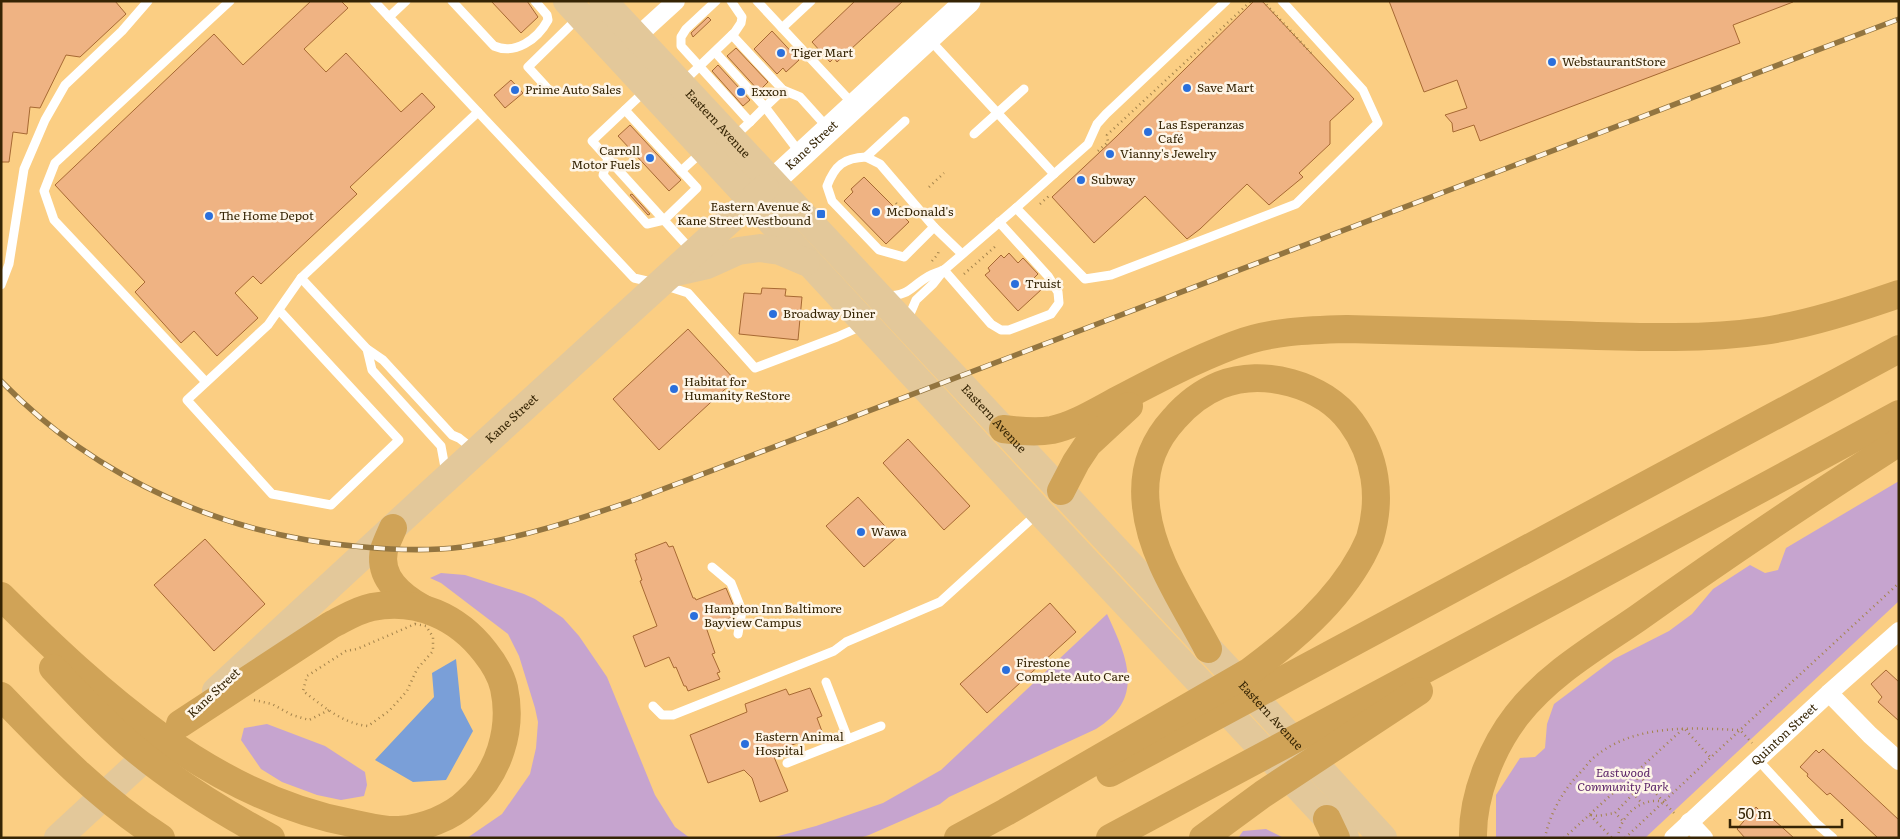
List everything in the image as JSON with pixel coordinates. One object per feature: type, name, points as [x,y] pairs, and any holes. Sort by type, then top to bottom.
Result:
[{"type":"highway","points":[[1003,430],[1032,432],[1052,430],[1076,422],[1162,377],[1236,344],[1269,335],[1306,330],[1347,329],[1610,337],[1705,336],[1763,331],[1805,323],[1853,310],[1899,294]]},
{"type":"highway","points":[[984,838],[1013,825],[1899,349]]},
{"type":"highway","points":[[1061,491],[1088,444],[1102,429],[1162,377]]},
{"type":"highway","points":[[958,838],[1249,672],[1283,645],[1336,593],[1356,565],[1370,539],[1377,505],[1375,472],[1363,440],[1350,420],[1330,401],[1305,388],[1278,380],[1248,378],[1220,385],[1199,397],[1179,412],[1161,433],[1150,458],[1145,481],[1150,531],[1161,560],[1208,649]]},
{"type":"highway","points":[[1110,838],[1899,414]]},
{"type":"highway","points":[[1473,838],[1477,801],[1488,768],[1516,716],[1536,693],[1692,579],[1899,442]]},
{"type":"highway","points":[[1,596],[52,646],[99,688],[202,765],[243,788],[282,804],[327,819],[368,827],[398,830],[422,826],[445,817],[467,803],[483,785],[496,764],[504,740],[506,714],[504,687],[493,662],[477,641],[460,625],[443,615],[423,608],[405,598],[396,590],[383,562],[393,528]]},
{"type":"highway","points":[[1204,838],[1263,794],[1564,595]]},
{"type":"highway","points":[[180,724],[353,613],[372,607],[396,605],[423,608]]},
{"type":"highway","points":[[1,608],[41,656],[129,744],[181,784],[232,817],[271,838]]},
{"type":"highway","points":[[1,696],[45,742],[91,785],[150,831]]},
{"type":"main road","name":"Eastern Avenue","points":[[603,1],[637,37],[690,76],[741,130],[772,182],[1383,838]]},
{"type":"main road","name":"Kane Street","points":[[58,838],[476,451],[802,155],[968,1]]},
{"type":"main road","points":[[574,8],[866,325],[1182,663],[1336,832]]},
{"type":"main road","points":[[666,278],[738,251],[760,248],[780,251],[809,263]]},
{"type":"main road","points":[[1040,512],[1061,491]]},
{"type":"street","points":[[617,55],[676,1]]},
{"type":"street","name":"Quinton Street","points":[[1673,838],[1756,753],[1898,634]]},
{"type":"street","points":[[1829,693],[1870,735],[1899,761]]},
{"type":"street","points":[[1690,822],[1704,838]]},
{"type":"lane","points":[[1,285],[9,264],[24,169],[45,120],[66,85],[122,31],[148,1]]},
{"type":"lane","points":[[206,382],[54,220],[44,191],[55,163],[230,1]]},
{"type":"lane","points":[[374,1],[634,278],[666,278],[688,293],[755,368],[866,325]]},
{"type":"lane","points":[[390,17],[406,1]]},
{"type":"lane","points":[[452,1],[494,46],[512,50],[531,40],[548,20],[547,15],[534,1]]},
{"type":"lane","points":[[716,1],[681,36],[681,46],[690,76],[733,34],[741,23],[742,17],[731,1]]},
{"type":"lane","points":[[757,1],[854,106]]},
{"type":"lane","points":[[782,28],[811,1]]},
{"type":"lane","points":[[911,331],[910,314],[916,300],[933,284],[944,270],[1088,144],[1097,124],[1106,114],[1226,1]]},
{"type":"lane","points":[[1016,208],[1086,279],[1111,275],[1296,204],[1378,123],[1363,90],[1282,1]]},
{"type":"lane","points":[[550,90],[528,66],[574,8]]},
{"type":"lane","points":[[733,34],[783,90],[800,97],[829,130]]},
{"type":"lane","points":[[928,38],[1054,174]]},
{"type":"lane","points":[[715,52],[765,107],[802,155]]},
{"type":"lane","points":[[648,88],[592,141],[694,253]]},
{"type":"lane","points":[[974,134],[1024,89]]},
{"type":"lane","points":[[741,130],[783,90]]},
{"type":"lane","points":[[608,159],[603,175],[647,224],[664,220],[697,188],[625,110]]},
{"type":"lane","points":[[278,310],[399,440],[331,505],[272,494],[187,400],[268,325],[278,310],[301,278],[478,112]]},
{"type":"lane","points":[[866,157],[905,121]]},
{"type":"lane","points":[[682,171],[704,150]]},
{"type":"lane","points":[[934,227],[904,257],[879,250],[832,201],[827,186],[831,175],[842,162],[854,158],[866,157],[880,164],[934,227],[962,254]]},
{"type":"lane","points":[[944,270],[991,324],[1001,330],[1009,330],[1051,314],[1059,303],[1058,292],[1048,276],[999,222]]},
{"type":"lane","points":[[878,295],[894,296],[909,292],[928,277],[944,270]]},
{"type":"lane","points":[[301,278],[367,349],[383,360],[452,435],[476,451]]},
{"type":"lane","points":[[367,349],[372,370],[441,446],[447,478]]},
{"type":"lane","points":[[653,706],[662,715],[674,715],[834,651],[846,642],[940,602],[1040,512]]},
{"type":"lane","points":[[712,566],[731,582],[742,611],[738,634]]},
{"type":"lane","points":[[826,682],[848,739]]},
{"type":"lane","points":[[787,763],[881,726]]},
{"type":"lane","points":[[1756,753],[1817,824],[1833,838]]},
{"type":"path","points":[[1094,154],[1108,142],[1107,135],[1250,1]]},
{"type":"path","points":[[1263,1],[1314,56]]},
{"type":"path","points":[[929,187],[944,173]]},
{"type":"path","points":[[1040,204],[1054,192]]},
{"type":"path","points":[[896,203],[912,221]]},
{"type":"path","points":[[963,276],[997,245]]},
{"type":"path","points":[[1626,838],[1899,584]]},
{"type":"path","points":[[415,624],[426,626],[433,637],[433,650],[417,669],[406,691],[389,711],[368,726],[357,726],[329,710],[303,692],[307,676],[346,651],[357,649],[415,624]]},
{"type":"path","points":[[250,698],[272,704],[292,715],[309,720],[329,710]]},
{"type":"path","points":[[1545,838],[1555,808],[1570,784],[1592,760],[1616,744],[1643,734],[1684,728],[1740,730]]},
{"type":"path","points":[[1684,728],[1711,758]]},
{"type":"path","points":[[1564,838],[1684,728]]},
{"type":"path","points":[[1740,730],[1756,753]]},
{"type":"path","points":[[1590,815],[1598,816],[1614,813],[1633,794],[1637,779],[1636,772]]},
{"type":"path","points":[[1636,772],[1674,812]]},
{"type":"path","points":[[1633,794],[1641,802]]},
{"type":"path","points":[[1618,838],[1622,820],[1641,802],[1657,800],[1664,802]]},
{"type":"path","points":[[1614,813],[1622,820]]},
{"type":"path","points":[[1590,815],[1612,838]]},
{"type":"green space","name":"Eastwood Community Park","points":[[1899,481],[1899,601],[1645,838],[1496,838],[1496,795],[1520,758],[1535,757],[1545,748],[1547,724],[1554,704],[1614,659],[1669,631],[1692,614],[1713,589],[1750,565],[1765,573],[1778,570],[1786,548]]},
{"type":"green space","points":[[441,573],[465,575],[524,594],[535,599],[563,618],[579,636],[607,677],[655,795],[675,827],[690,838],[467,838],[502,814],[530,774],[536,748],[538,722],[519,656],[508,634],[441,583],[430,578]]},
{"type":"green space","points":[[1107,614],[1121,646],[1125,661],[1128,676],[1127,690],[1122,704],[1112,717],[1096,729],[949,797],[940,804],[869,835],[860,838],[771,838],[816,826],[883,803],[941,770]]},
{"type":"green space","points":[[267,724],[325,746],[365,772],[367,785],[364,796],[341,800],[317,795],[282,782],[261,769],[241,740],[244,728]]},
{"type":"green space","points":[[1266,829],[1284,838],[1238,838],[1243,831]]},
{"type":"water","points":[[456,659],[461,708],[473,731],[446,780],[413,782],[375,760],[434,697],[432,673]]},
{"type":"building","points":[[1,1],[115,1],[126,14],[80,57],[66,55],[40,108],[30,107],[27,134],[13,132],[9,162],[1,162]]},
{"type":"building","name":"The Home Depot","points":[[311,1],[341,1],[348,8],[304,49],[326,72],[346,53],[401,112],[422,93],[435,107],[350,187],[357,194],[261,284],[253,276],[235,293],[258,318],[217,356],[194,331],[181,343],[135,292],[145,282],[55,185],[214,34],[243,65]]},
{"type":"building","points":[[491,1],[527,1],[538,17],[521,33]]},
{"type":"building","points":[[855,1],[903,1],[837,62],[834,58],[830,62],[812,42]]},
{"type":"building","points":[[1254,1],[1262,1],[1354,99],[1330,121],[1330,144],[1299,173],[1303,177],[1269,205],[1247,184],[1187,239],[1145,196],[1094,243],[1052,197],[1116,137]]},
{"type":"building","name":"WebstaurantStore","points":[[1389,1],[1793,2],[1733,25],[1740,43],[1480,141],[1474,125],[1453,132],[1452,123],[1445,115],[1467,108],[1457,80],[1424,92]]},
{"type":"building","points":[[708,17],[711,20],[693,37],[691,33]]},
{"type":"building","name":"Tiger Mart","points":[[772,31],[799,60],[786,72],[783,68],[777,74],[754,49]]},
{"type":"building","points":[[736,48],[768,82],[759,91],[727,56]]},
{"type":"building","points":[[718,65],[750,100],[743,106],[712,71]]},
{"type":"building","points":[[511,80],[523,93],[505,108],[494,95]]},
{"type":"building","name":"Carroll Motor Fuels","points":[[630,125],[681,180],[669,191],[618,136]]},
{"type":"building","name":"McDonald's","points":[[864,177],[909,222],[886,244],[844,201],[853,192],[851,189]]},
{"type":"building","points":[[632,194],[650,214],[648,215],[630,195]]},
{"type":"building","name":"Truist","points":[[1009,253],[1018,263],[1023,258],[1038,274],[1033,279],[1042,289],[1018,311],[985,275],[990,271],[988,268],[1001,255],[1004,258]]},
{"type":"building","points":[[762,288],[786,289],[785,296],[802,297],[798,340],[739,334],[744,293],[761,294]]},
{"type":"building","name":"Habitat for Humanity ReStore","points":[[688,329],[735,380],[659,450],[613,399]]},
{"type":"building","name":"Wawa","points":[[908,439],[970,506],[944,530],[883,463]]},
{"type":"building","name":"Wawa","points":[[858,497],[896,538],[864,567],[826,526]]},
{"type":"building","points":[[205,539],[265,604],[214,651],[154,585]]},
{"type":"building","name":"Hampton Inn Baltimore Bayview Campus","points":[[666,542],[669,547],[673,546],[693,598],[696,600],[726,588],[736,612],[735,616],[706,627],[715,653],[712,654],[720,672],[717,673],[720,679],[688,691],[669,657],[645,667],[633,636],[657,626],[640,581],[642,580],[635,560],[637,560],[635,554]]},
{"type":"building","name":"Firestone Complete Auto Care","points":[[1050,603],[1076,632],[987,713],[960,684]]},
{"type":"building","points":[[1886,670],[1899,682],[1899,721],[1878,702],[1882,697],[1871,684]]},
{"type":"building","name":"Eastern Animal Hospital","points":[[810,688],[822,716],[817,718],[823,734],[772,752],[788,791],[760,802],[752,778],[744,770],[708,783],[690,735],[747,712],[745,704],[786,689],[789,695]]},
{"type":"building","points":[[1823,749],[1899,820],[1899,838],[1878,838],[1830,793],[1827,795],[1807,776],[1808,774],[1800,767],[1816,750],[1819,753]]},
{"type":"building","points":[[1756,807],[1763,814],[1765,812],[1794,838],[1745,838],[1737,829]]},
{"type":"railway","points":[[1,381],[39,416],[79,447],[122,474],[168,497],[215,516],[263,531],[313,541],[364,547],[425,550],[462,547],[507,539],[594,514],[637,499],[1899,19]]},
{"type":"place","name":"Tiger Mart","points":[[781,53]]},
{"type":"place","name":"WebstaurantStore","points":[[1552,62]]},
{"type":"place","name":"Save Mart","points":[[1187,88]]},
{"type":"place","name":"Prime Auto Sales","points":[[515,90]]},
{"type":"place","name":"Exxon","points":[[741,92]]},
{"type":"place","name":"Las Esperanzas Café","points":[[1148,132]]},
{"type":"place","name":"Vianny's Jewelry","points":[[1110,154]]},
{"type":"place","name":"Carroll Motor Fuels","points":[[650,158]]},
{"type":"place","name":"Subway","points":[[1081,180]]},
{"type":"place","name":"McDonald's","points":[[876,212]]},
{"type":"place","name":"Eastern Avenue & Kane Street Westbound","points":[[821,214]]},
{"type":"place","name":"The Home Depot","points":[[209,216]]},
{"type":"place","name":"Truist","points":[[1015,284]]},
{"type":"place","name":"Broadway Diner","points":[[773,314]]},
{"type":"place","name":"Habitat for Humanity ReStore","points":[[674,389]]},
{"type":"place","name":"Wawa","points":[[861,532]]},
{"type":"place","name":"Hampton Inn Baltimore Bayview Campus","points":[[694,616]]},
{"type":"place","name":"Firestone Complete Auto Care","points":[[1006,670]]},
{"type":"place","name":"Eastern Animal Hospital","points":[[745,744]]}]
